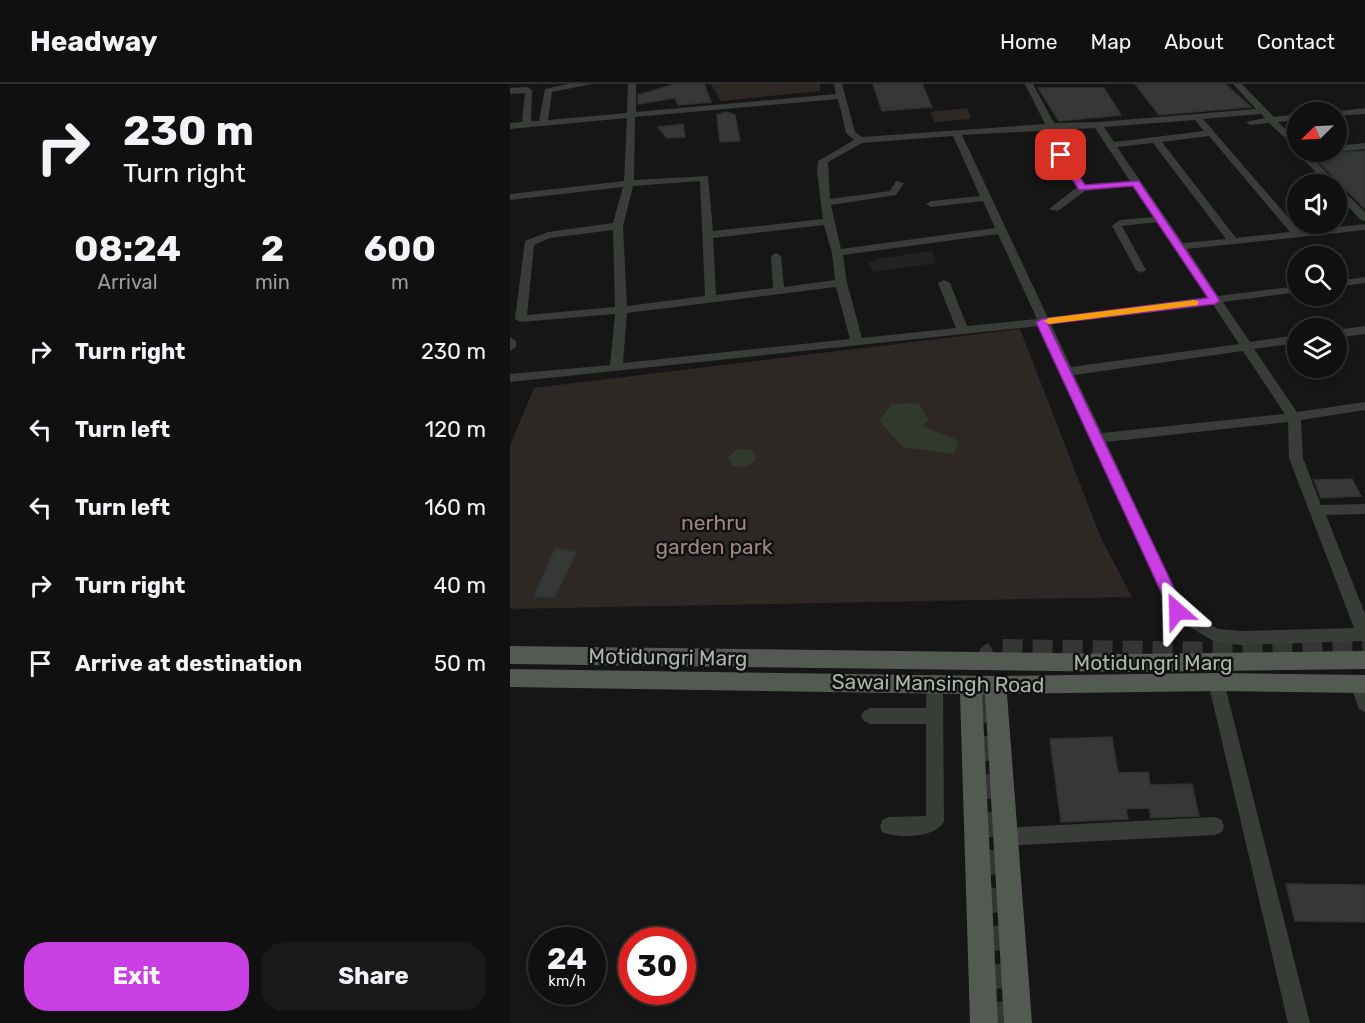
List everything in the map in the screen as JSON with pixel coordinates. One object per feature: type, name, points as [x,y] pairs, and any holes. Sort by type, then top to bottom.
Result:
[{"type":"main road","name":"Motidungri Marg","points":[[510,654],[1128,663],[1365,660]]},
{"type":"main road","name":"Sawai Mansingh Road","points":[[510,678],[983,685],[1216,682],[1363,690]]},
{"type":"main road","points":[[983,685],[1004,837],[1018,1023]]},
{"type":"main road","points":[[983,685],[984,1023]]},
{"type":"street","points":[[543,123],[548,91],[554,88],[588,84]]},
{"type":"street","points":[[616,368],[621,310],[618,226],[629,183],[632,84]]},
{"type":"street","points":[[838,84],[851,133],[860,140]]},
{"type":"street","points":[[1029,84],[1051,126]]},
{"type":"street","points":[[1237,84],[1287,135]]},
{"type":"street","points":[[510,91],[529,92],[526,125]]},
{"type":"street","points":[[510,126],[841,96]]},
{"type":"street","points":[[857,341],[841,283],[837,253],[828,221],[822,172],[823,161],[860,140],[1198,118],[1263,111]]},
{"type":"street","points":[[1347,112],[1365,111]]},
{"type":"street","points":[[1198,118],[1211,129],[1287,222]]},
{"type":"street","points":[[1227,125],[1287,118]]},
{"type":"street","points":[[957,134],[1177,611],[1215,635],[1241,638],[1365,634],[1296,458],[1294,417],[1098,125]]},
{"type":"street","points":[[1110,145],[1156,140],[1211,129]]},
{"type":"street","points":[[1050,139],[1083,188]]},
{"type":"street","points":[[1156,140],[1232,240]]},
{"type":"street","points":[[1347,148],[1365,146]]},
{"type":"street","points":[[1313,162],[1324,174]]},
{"type":"street","points":[[510,197],[629,183],[705,178],[711,298]]},
{"type":"street","points":[[826,203],[883,196],[893,193],[899,183]]},
{"type":"street","points":[[1054,209],[1083,188],[1136,183]]},
{"type":"street","points":[[931,204],[986,198]]},
{"type":"street","points":[[1347,199],[1365,218]]},
{"type":"street","points":[[1141,270],[1117,226],[1120,223],[1160,219]]},
{"type":"street","points":[[709,235],[828,221]]},
{"type":"street","points":[[618,226],[537,238],[529,243],[521,319],[621,310],[841,283]]},
{"type":"street","points":[[1347,228],[1365,226]]},
{"type":"street","points":[[837,253],[1001,230]]},
{"type":"street","points":[[1180,247],[1297,234]]},
{"type":"street","points":[[776,256],[779,290]]},
{"type":"street","points":[[510,278],[524,277]]},
{"type":"street","points":[[1347,282],[1365,280]]},
{"type":"street","points":[[944,283],[963,330]]},
{"type":"street","points":[[512,381],[1042,322],[1287,291]]},
{"type":"street","points":[[1347,332],[1365,330]]},
{"type":"street","points":[[510,341],[510,347]]},
{"type":"street","points":[[1066,372],[1287,341]]},
{"type":"street","points":[[1098,438],[1294,417],[1365,406]]},
{"type":"street","points":[[1317,510],[1365,509]]},
{"type":"street","points":[[1216,682],[1299,1023]]},
{"type":"street","points":[[889,826],[929,825],[935,820],[935,684]]},
{"type":"street","points":[[870,717],[935,716]]},
{"type":"street","points":[[1004,837],[1215,826]]},
{"type":"shaded area","points":[[932,251],[936,263],[873,272],[869,262],[875,259]]},
{"type":"shaded area","points":[[918,403],[929,420],[922,426],[959,441],[954,454],[903,447],[879,421],[891,404]]},
{"type":"shaded area","points":[[737,449],[751,450],[756,455],[755,461],[745,467],[732,466],[728,457]]},
{"type":"green space","points":[[711,84],[820,84],[820,91],[721,101]]},
{"type":"green space","points":[[967,108],[971,119],[935,122],[930,112]]},
{"type":"green space","name":"nerhru garden park","points":[[1020,329],[1101,538],[1132,597],[510,609],[510,445],[534,388]]},
{"type":"building","points":[[675,84],[704,84],[711,102],[678,105],[675,98],[638,104],[638,95]]},
{"type":"building","points":[[873,84],[922,84],[932,107],[882,111]]},
{"type":"building","points":[[1135,84],[1225,84],[1251,107],[1159,115]]},
{"type":"building","points":[[1038,88],[1104,88],[1121,115],[1059,121]]},
{"type":"building","points":[[726,112],[735,115],[740,141],[720,142],[717,115]]},
{"type":"building","points":[[683,124],[685,137],[667,138],[658,127]]},
{"type":"building","points":[[1365,151],[1365,209],[1347,191],[1347,174],[1331,174],[1319,162],[1347,162],[1347,152]]},
{"type":"building","points":[[1352,479],[1361,496],[1321,498],[1314,480]]},
{"type":"building","points":[[555,548],[577,552],[554,598],[534,596]]},
{"type":"building","points":[[1112,737],[1118,773],[1148,772],[1150,785],[1192,784],[1199,816],[1151,818],[1149,808],[1126,809],[1128,819],[1061,822],[1050,739]]},
{"type":"building","points":[[1286,884],[1365,885],[1365,922],[1295,921]]},
{"type":"tunnel","points":[[985,699],[989,654],[998,649],[1237,652],[1365,649]]},
{"type":"tunnel","points":[[985,699],[1002,1023]]},
{"type":"slow traffic","points":[[1049,321],[1194,303]]},
{"type":"route","points":[[1061,155],[1083,188],[1136,183],[1215,301],[1042,322],[1177,611]]}]
